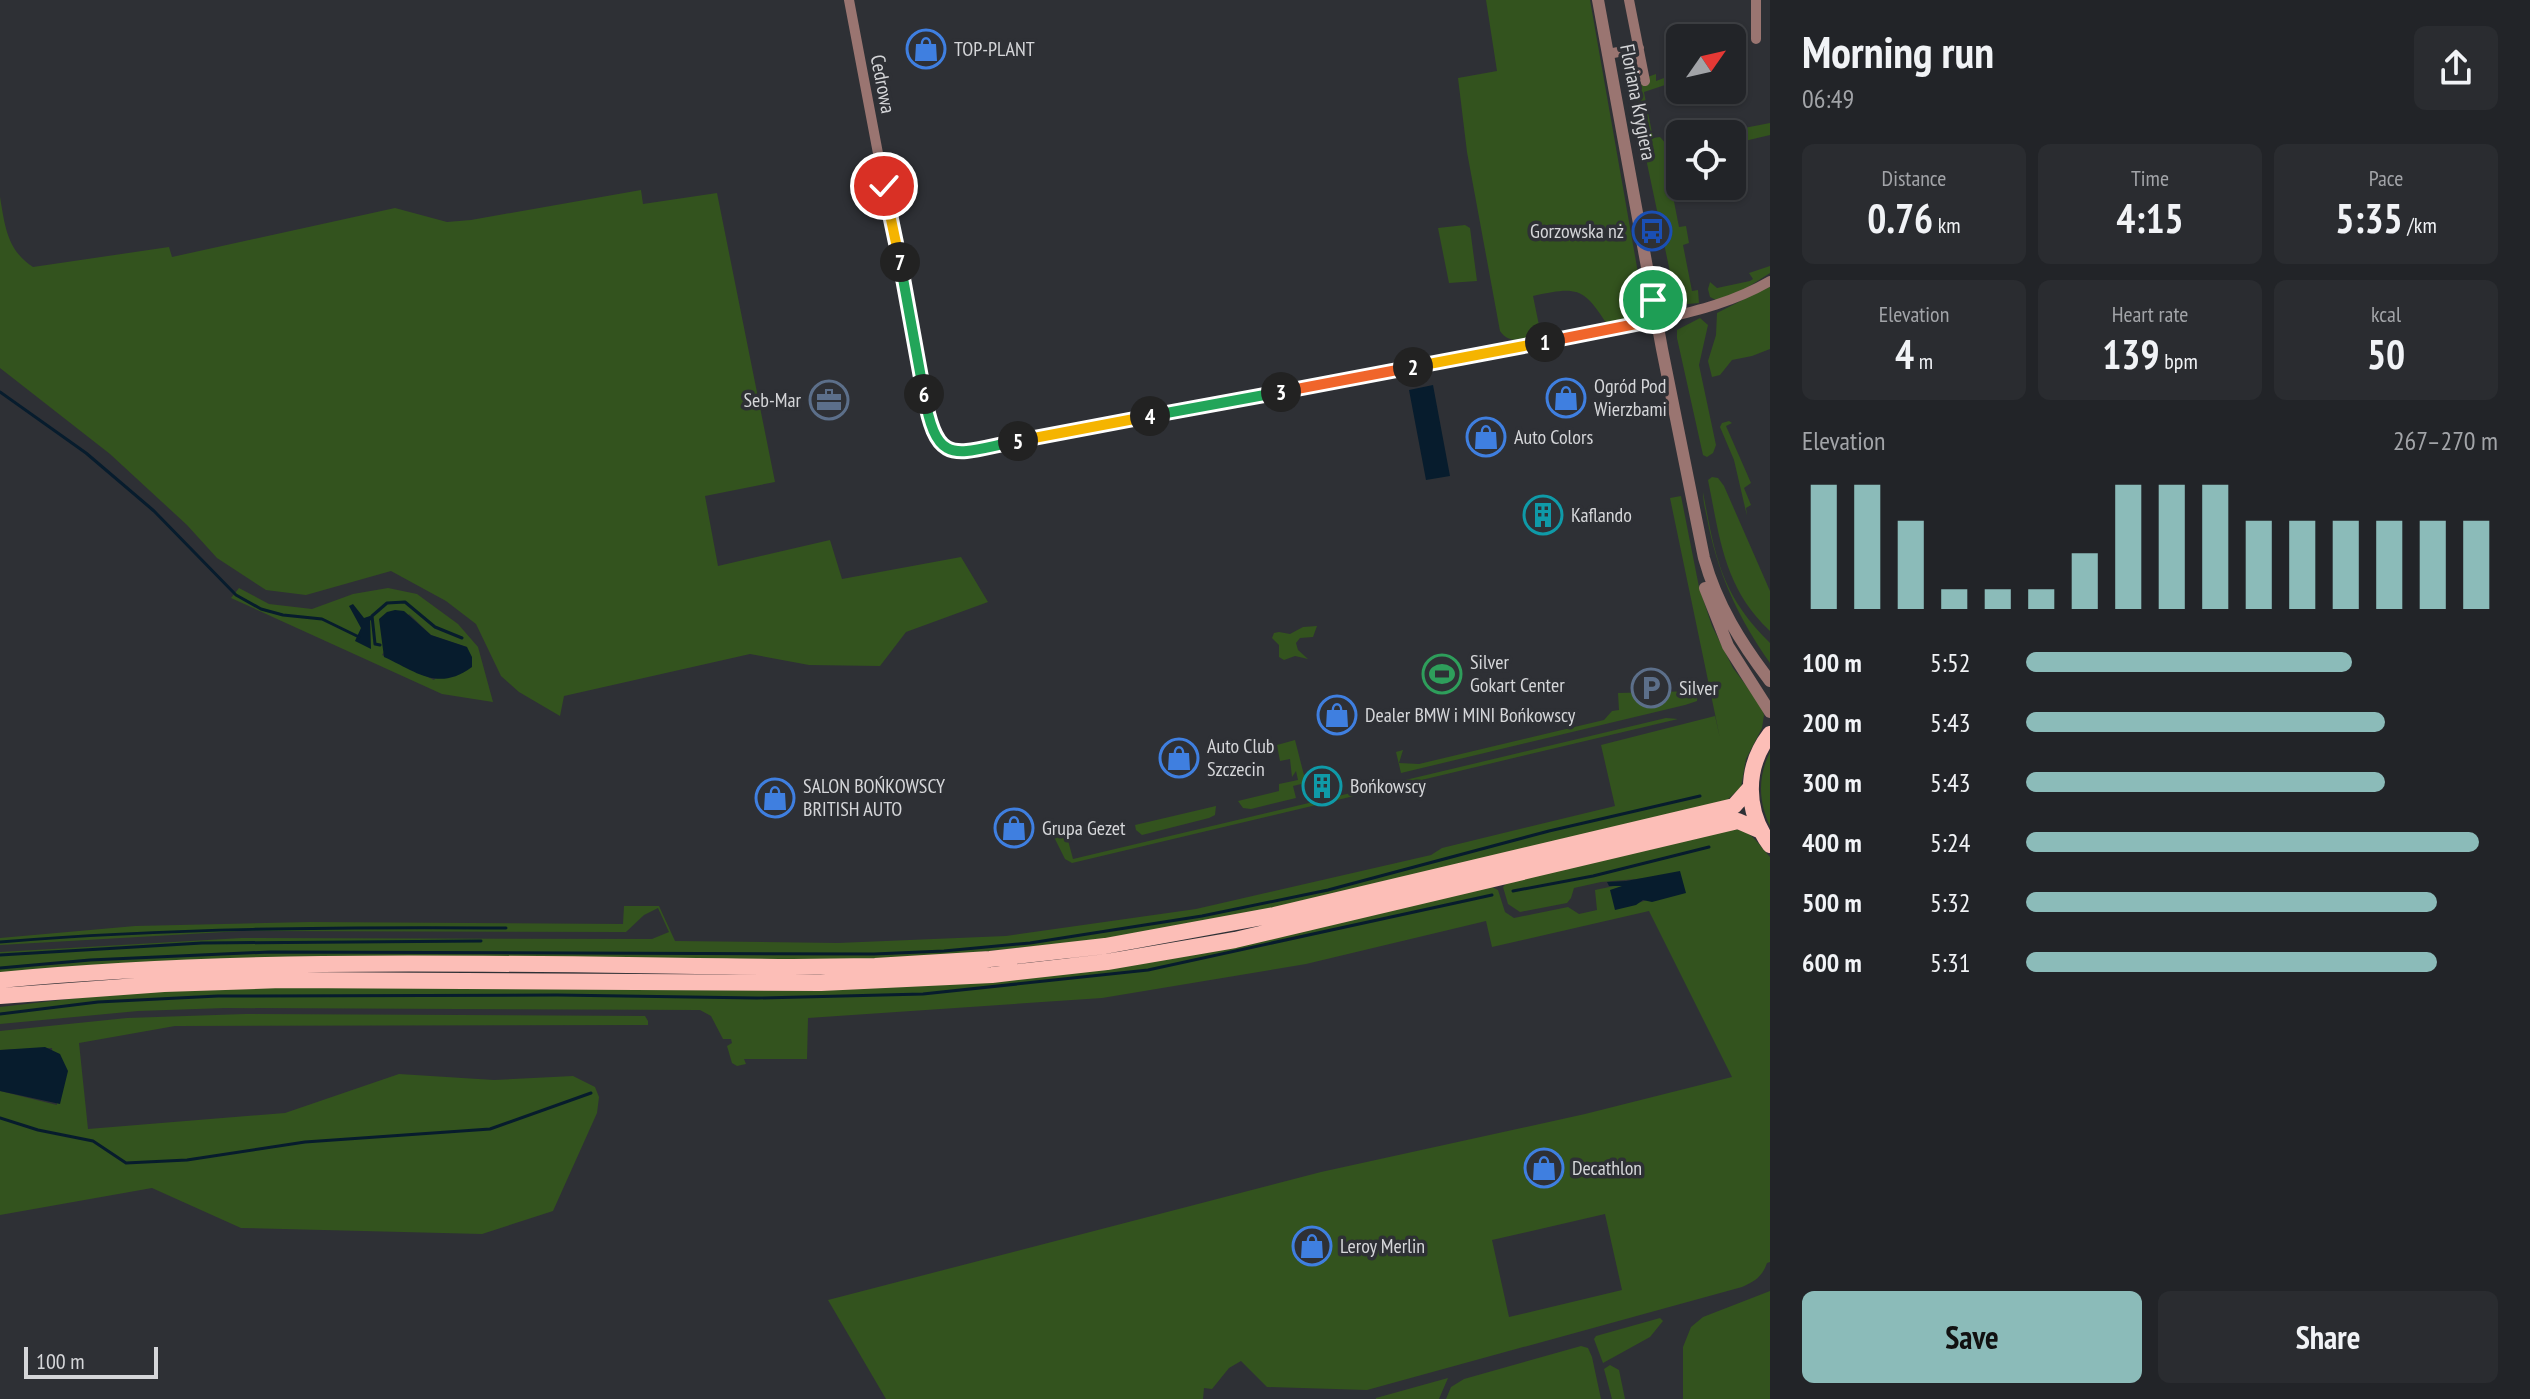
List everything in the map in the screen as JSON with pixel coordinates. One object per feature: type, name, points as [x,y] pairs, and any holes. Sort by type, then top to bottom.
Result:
[{"type":"main road","points":[[1765,838],[1753,810],[1750,788],[1756,759],[1770,734]]},
{"type":"main road","points":[[0,980],[163,968],[282,964],[807,967],[990,959],[1105,946],[1289,911],[1734,806],[1750,788]]},
{"type":"main road","points":[[0,996],[164,984],[282,980],[821,983],[992,975],[1107,962],[1235,940],[1738,821],[1765,838]]},
{"type":"street","name":"Cedrowa","points":[[849,0],[927,410],[934,436],[941,446],[948,449],[973,450],[1656,320]]},
{"type":"street","name":"Floriana Krygiera","points":[[1598,0],[1701,549],[1715,594],[1732,628],[1770,681]]},
{"type":"street","points":[[1629,0],[1645,81]]},
{"type":"street","points":[[1756,0],[1756,39]]},
{"type":"street","points":[[1608,54],[1639,48]]},
{"type":"street","points":[[1656,320],[1708,308],[1743,296],[1770,281]]},
{"type":"street","name":"Floriana Krygiera","points":[[1689,494],[1691,528],[1716,620],[1733,656],[1770,712]]},
{"type":"green space","points":[[1486,0],[1590,0],[1641,290],[1642,304],[1638,315],[1606,323],[1584,296],[1577,292],[1559,291],[1533,296],[1541,335],[1513,340],[1500,331],[1467,152],[1458,78],[1497,71]]},
{"type":"green space","points":[[1656,74],[1656,81],[1666,77],[1666,85],[1644,92],[1653,138],[1660,137],[1666,145],[1666,200],[1674,200],[1679,227],[1686,226],[1689,243],[1683,245],[1692,291],[1698,290],[1699,303],[1677,305],[1630,83]]},
{"type":"green space","points":[[1770,123],[1770,135],[1746,141],[1746,128]]},
{"type":"green space","points":[[641,190],[643,204],[717,193],[775,482],[705,496],[718,566],[830,540],[842,579],[961,557],[988,602],[906,632],[880,666],[809,665],[750,654],[564,696],[560,716],[519,692],[501,676],[476,624],[446,601],[391,571],[306,595],[266,590],[217,558],[187,525],[110,454],[0,368],[0,197],[12,245],[33,267],[169,247],[172,257],[395,208],[447,222]]},
{"type":"green space","points":[[1465,225],[1470,228],[1477,281],[1449,283],[1438,228]]},
{"type":"green space","points":[[1770,266],[1770,273],[1742,291],[1716,300],[1710,297],[1710,282],[1717,288],[1750,281],[1753,279],[1749,273]]},
{"type":"green space","points":[[1770,286],[1770,349],[1732,360],[1720,375],[1712,377],[1708,361],[1716,335],[1717,313]]},
{"type":"green space","points":[[1700,318],[1708,325],[1699,365],[1716,445],[1707,457],[1703,455],[1677,338],[1677,330]]},
{"type":"green space","points":[[1729,421],[1732,423],[1726,426],[1751,483],[1744,488],[1751,505],[1746,508],[1747,516],[1734,460],[1720,427]]},
{"type":"green space","points":[[1718,478],[1724,486],[1770,591],[1770,631],[1743,598],[1726,562],[1708,480]]},
{"type":"green space","points":[[1703,492],[1723,574],[1741,608],[1770,643],[1770,663],[1740,615],[1725,582],[1714,547]]},
{"type":"green space","points":[[1681,496],[1699,587],[1712,626],[1733,668],[1760,704],[1764,715],[1762,728],[1746,759],[1741,787],[1727,800],[1272,909],[1126,937],[920,958],[0,973],[0,952],[242,938],[652,939],[669,932],[658,908],[644,915],[626,932],[242,931],[0,945],[0,938],[135,926],[310,922],[623,924],[624,906],[659,906],[675,941],[838,943],[1006,936],[1196,909],[1431,855],[1442,848],[1615,806],[1601,745],[1715,716],[1720,738],[1670,498]]},
{"type":"green space","points":[[239,588],[269,604],[312,609],[353,594],[388,588],[417,594],[458,624],[478,647],[493,702],[442,694],[231,598]],"holes":[[[409,614],[431,635],[467,647],[434,680],[382,655]]]},
{"type":"green space","points":[[1317,626],[1313,637],[1300,638],[1296,643],[1298,650],[1308,659],[1295,656],[1284,660],[1279,657],[1279,645],[1272,638],[1274,633],[1290,634],[1303,627]]},
{"type":"green space","points":[[1698,691],[1697,701],[1685,705],[1401,773],[1396,752],[1403,750],[1399,763],[1419,764],[1604,720],[1612,711],[1619,710],[1618,693]]},
{"type":"green space","points":[[1666,718],[1678,719],[1072,863],[1065,859],[1054,837],[1066,833],[1073,859]]},
{"type":"green space","points":[[1295,740],[1305,779],[1312,778],[1314,785],[1307,787],[1308,795],[1305,796],[1307,792],[1301,784],[1293,786],[1296,798],[1251,809],[1243,808],[1238,801],[1279,791],[1279,784],[1298,780],[1296,771],[1292,777],[1290,759],[1280,761],[1277,745]]},
{"type":"green space","points":[[1770,752],[1770,826],[1761,789],[1763,770]]},
{"type":"green space","points":[[1216,806],[1215,815],[1209,818],[1142,835],[1136,830],[1135,825]]},
{"type":"green space","points":[[1732,829],[1750,835],[1770,857],[1770,1262],[1758,1278],[1742,1287],[1367,1390],[1267,1387],[1241,1361],[1229,1368],[1212,1389],[1204,1388],[1203,1399],[886,1399],[828,1300],[1321,1172],[1585,1114],[1732,1077],[1649,911],[1492,947],[1486,921],[1306,964],[1102,998],[808,1018],[807,1059],[744,1059],[746,1064],[737,1066],[732,1063],[727,1046],[732,1043],[731,1039],[723,1039],[711,1016],[700,1010],[225,1008],[138,1011],[0,1024],[0,1007],[131,992],[276,987],[836,989],[995,982],[1492,887],[1498,890],[1505,912],[1514,918],[1568,907],[1579,914],[1597,910],[1595,890],[1619,885],[1638,903],[1647,900],[1648,878],[1574,888],[1567,903],[1520,912],[1508,904],[1503,887],[1507,883]],"holes":[[[1605,1214],[1622,1290],[1509,1317],[1492,1240]]]},
{"type":"green space","points":[[245,1014],[645,1016],[648,1025],[175,1026],[79,1043],[88,1129],[285,1113],[399,1074],[494,1080],[573,1076],[595,1087],[599,1097],[597,1113],[553,1211],[482,1234],[241,1228],[152,1188],[0,1215],[0,1091],[57,1105],[52,1048],[0,1050],[0,1031],[127,1018]]},
{"type":"green space","points":[[1770,1291],[1770,1399],[1683,1399],[1683,1347],[1691,1327],[1703,1317]]},
{"type":"green space","points":[[1660,1318],[1663,1321],[1650,1337],[1603,1363],[1594,1339],[1596,1336]]},
{"type":"green space","points":[[1581,1346],[1588,1348],[1592,1357],[1601,1399],[1446,1399],[1451,1387],[1464,1379]]},
{"type":"green space","points":[[1610,1365],[1619,1370],[1625,1399],[1612,1399],[1604,1369]]},
{"type":"green space","points":[[1448,1378],[1439,1399],[1376,1399],[1376,1398]]},
{"type":"water","points":[[1433,385],[1450,476],[1426,480],[1409,390]]},
{"type":"water","points":[[353,604],[364,618],[370,616],[371,649],[355,641],[361,628],[349,606]]},
{"type":"water","points":[[395,610],[404,611],[431,635],[467,647],[472,657],[472,667],[449,678],[438,679],[384,657],[379,619]]},
{"type":"water","points":[[1680,871],[1686,893],[1652,902],[1643,900],[1615,910],[1610,890],[1622,886],[1609,886],[1607,882]]},
{"type":"water","points":[[45,1047],[60,1054],[68,1071],[60,1104],[0,1091],[0,1050]]},
{"type":"waterway","points":[[0,392],[86,453],[154,511],[236,595],[261,609],[322,619],[359,637]]},
{"type":"waterway","points":[[372,616],[387,603],[405,602],[435,627],[462,638]]},
{"type":"waterway","points":[[370,619],[372,616],[375,644],[380,645]]},
{"type":"waterway","points":[[0,968],[90,960],[270,952],[874,954],[1030,943],[1202,916],[1328,890],[1549,831],[1700,796]]},
{"type":"waterway","points":[[1513,891],[1593,876],[1709,847]]},
{"type":"waterway","points":[[0,1014],[98,1002],[218,996],[757,998],[923,994],[1148,970],[1492,895]]},
{"type":"waterway","points":[[0,942],[253,929],[506,928]]},
{"type":"waterway","points":[[0,955],[202,943],[481,941]]},
{"type":"waterway","points":[[0,1118],[38,1130],[93,1141],[126,1163],[187,1160],[305,1142],[490,1129],[591,1093]]},
{"type":"place","name":"TOP-PLANT","points":[[926,49]]},
{"type":"place","name":"Gorzowska nż","points":[[1652,231]]},
{"type":"place","name":"Ogród Pod Wierzbami","points":[[1566,398]]},
{"type":"place","name":"Seb-Mar","points":[[829,400]]},
{"type":"place","name":"Auto Colors","points":[[1486,437]]},
{"type":"place","name":"Kaflando","points":[[1543,515]]},
{"type":"place","name":"Silver Gokart Center","points":[[1442,674]]},
{"type":"place","name":"Silver","points":[[1651,688]]},
{"type":"place","name":"Dealer BMW i MINI Bońkowscy","points":[[1337,715]]},
{"type":"place","name":"Auto Club Szczecin","points":[[1179,758]]},
{"type":"place","name":"Bońkowscy","points":[[1322,786]]},
{"type":"place","name":"SALON BOŃKOWSCY BRITISH AUTO","points":[[775,798]]},
{"type":"place","name":"Grupa Gezet","points":[[1014,828]]},
{"type":"place","name":"Decathlon","points":[[1544,1168]]},
{"type":"place","name":"Leroy Merlin","points":[[1312,1246]]},
{"type":"route","points":[[884,186],[931,430],[941,446],[952,450],[973,450],[1641,324],[1656,320],[1653,300]]}]
